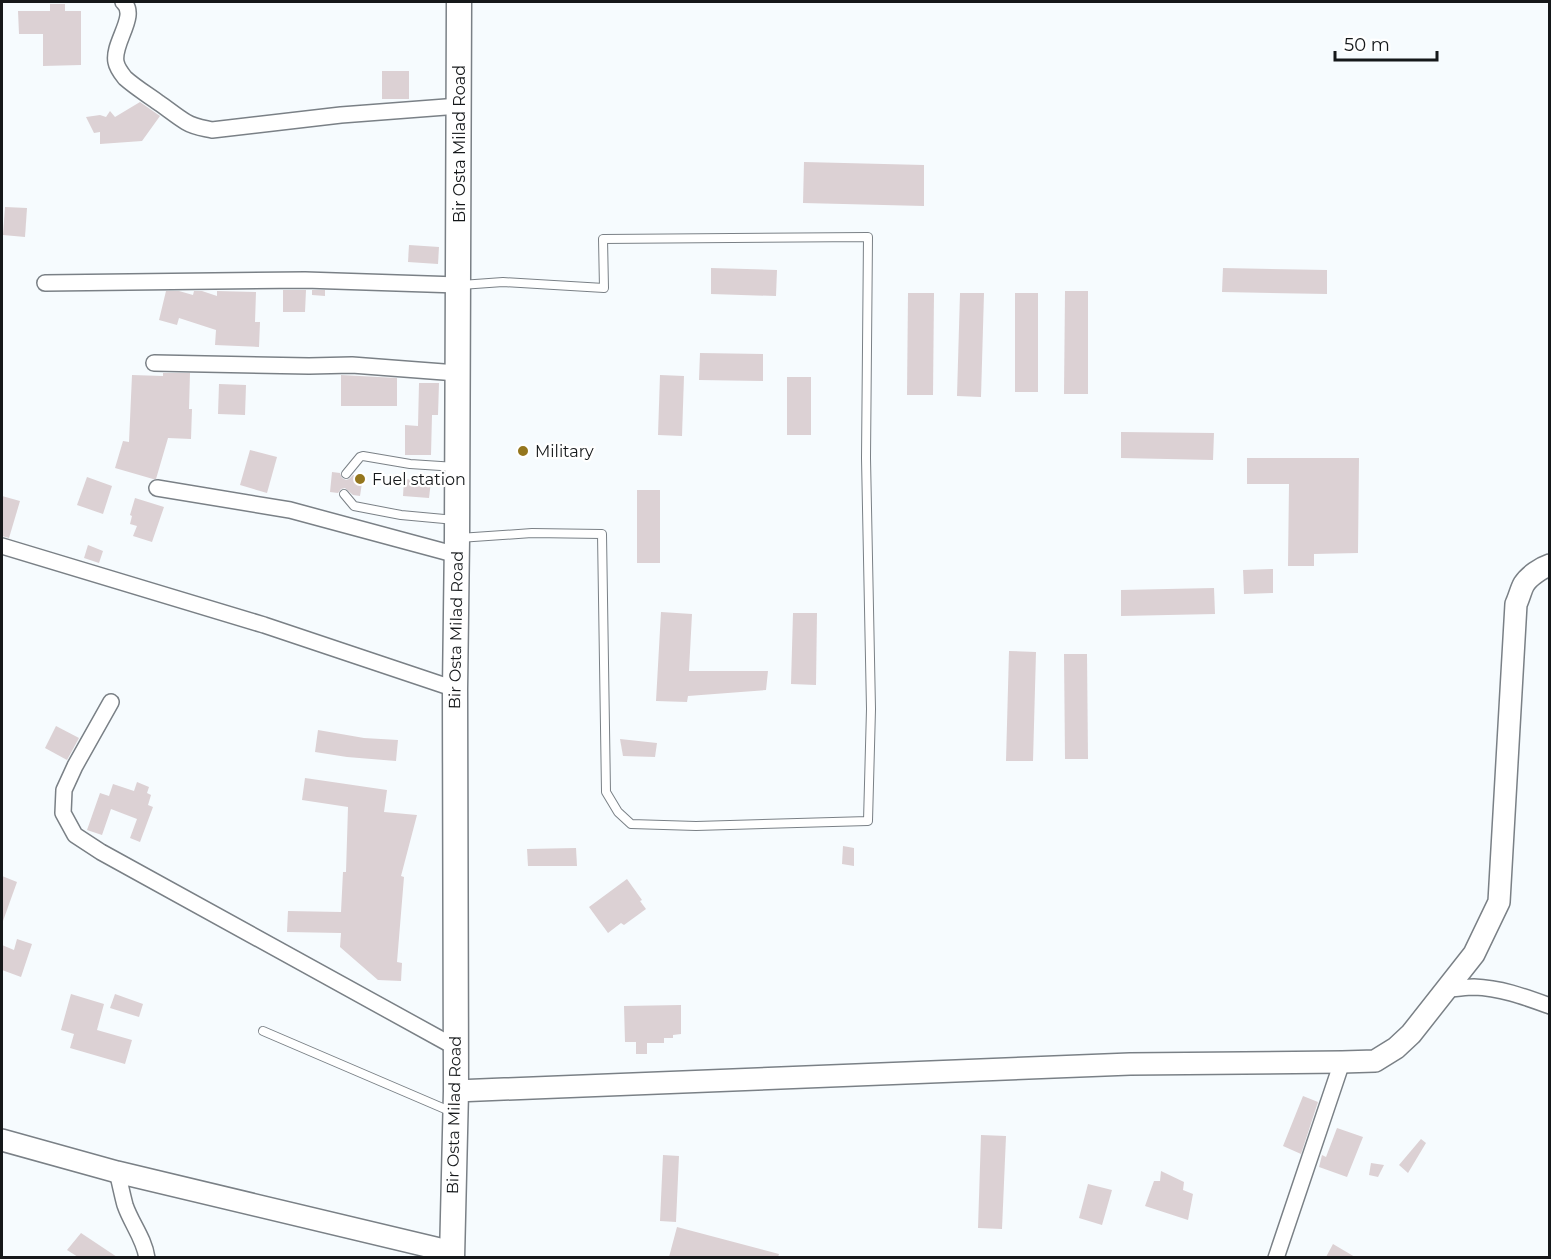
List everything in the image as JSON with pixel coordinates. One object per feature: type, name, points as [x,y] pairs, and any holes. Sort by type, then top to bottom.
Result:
[{"type":"main road","name":"Bir Osta Milad Road","points":[[452,1255],[456,1102],[455,689],[459,2]]},
{"type":"street","points":[[123,2],[129,10],[128,19],[116,49],[117,68],[149,96],[186,122],[200,128],[212,130],[341,115],[459,106]]},
{"type":"street","points":[[45,283],[305,280],[458,285]]},
{"type":"street","points":[[154,363],[255,366],[352,365],[457,373]]},
{"type":"street","points":[[157,488],[457,538]]},
{"type":"street","points":[[2,546],[264,625],[455,689]]},
{"type":"street","points":[[456,1102],[1130,1064],[1375,1061],[1396,1048],[1411,1034],[1474,954],[1498,902],[1516,604],[1525,583],[1550,565]]},
{"type":"street","points":[[111,702],[64,790],[63,813],[75,835],[101,852],[455,1047]]},
{"type":"street","points":[[1445,989],[1472,987],[1514,992],[1550,1006]]},
{"type":"street","points":[[1276,1257],[1342,1062]]},
{"type":"street","points":[[2,1140],[117,1172],[452,1255]]},
{"type":"street","points":[[117,1172],[125,1205],[143,1240],[147,1257]]},
{"type":"lane","points":[[344,494],[354,506],[401,515],[457,538],[532,533],[602,534],[606,792],[618,812],[631,824],[696,826],[868,821],[871,708],[866,458],[868,237],[603,239],[604,288],[502,282],[458,285]]},
{"type":"lane","points":[[346,474],[363,456],[410,464],[457,467]]},
{"type":"lane","points":[[263,1031],[456,1102]]},
{"type":"building","points":[[50,4],[65,4],[65,11],[81,11],[81,65],[43,66],[43,34],[19,34],[18,11],[50,11]]},
{"type":"building","points":[[382,71],[409,71],[409,99],[382,99]]},
{"type":"building","points":[[140,102],[160,116],[142,141],[100,144],[100,132],[94,133],[86,117],[100,115],[106,117],[110,111],[115,117]]},
{"type":"building","points":[[804,162],[924,165],[924,206],[803,203]]},
{"type":"building","points":[[5,207],[27,208],[25,237],[3,235]]},
{"type":"building","points":[[409,245],[439,247],[438,264],[408,262]]},
{"type":"building","points":[[711,268],[777,270],[776,296],[711,294]]},
{"type":"building","points":[[1223,268],[1327,270],[1327,294],[1222,292]]},
{"type":"building","points":[[283,290],[306,290],[305,312],[283,312]]},
{"type":"building","points":[[312,290],[325,290],[325,296],[312,295]]},
{"type":"building","points":[[166,291],[179,291],[193,295],[194,291],[202,291],[217,296],[217,291],[256,292],[255,322],[260,322],[259,347],[215,345],[216,330],[179,318],[177,325],[159,320]]},
{"type":"building","points":[[1065,291],[1088,291],[1088,394],[1064,394]]},
{"type":"building","points":[[908,293],[934,293],[933,395],[907,395]]},
{"type":"building","points":[[960,293],[984,293],[981,397],[957,396]]},
{"type":"building","points":[[1015,293],[1038,293],[1038,392],[1015,392]]},
{"type":"building","points":[[700,353],[763,354],[763,381],[699,380]]},
{"type":"building","points":[[163,373],[190,373],[191,439],[168,438],[156,479],[153,479],[115,468],[123,441],[129,442],[132,375],[163,376]]},
{"type":"building","points":[[341,375],[397,378],[397,406],[341,406]]},
{"type":"building","points":[[660,375],[684,376],[682,436],[658,435]]},
{"type":"building","points":[[787,377],[811,377],[811,435],[787,435]]},
{"type":"building","points":[[419,383],[439,383],[438,415],[432,415],[431,455],[405,455],[405,425],[418,426]]},
{"type":"building","points":[[219,384],[246,385],[245,415],[218,414]]},
{"type":"building","points":[[1121,432],[1214,433],[1213,460],[1121,458]]},
{"type":"building","points":[[250,450],[277,457],[267,493],[240,485]]},
{"type":"building","points":[[1247,458],[1359,458],[1358,553],[1314,554],[1314,566],[1288,566],[1289,484],[1247,484]]},
{"type":"building","points":[[332,472],[340,473],[346,480],[353,475],[363,476],[360,496],[353,495],[345,488],[338,493],[330,492]]},
{"type":"building","points":[[87,477],[112,486],[103,514],[77,505]]},
{"type":"building","points":[[404,479],[431,481],[429,498],[403,496]]},
{"type":"building","points":[[637,490],[660,490],[660,563],[637,563]]},
{"type":"building","points":[[2,496],[20,501],[9,538],[2,536]]},
{"type":"building","points":[[135,498],[164,507],[152,542],[133,536],[137,526],[130,524],[132,516],[130,515]]},
{"type":"building","points":[[88,545],[103,551],[99,563],[84,558]]},
{"type":"building","points":[[1273,569],[1273,593],[1244,594],[1243,570]]},
{"type":"building","points":[[1214,588],[1215,614],[1121,616],[1121,590]]},
{"type":"building","points":[[661,612],[692,614],[689,671],[768,671],[766,690],[688,696],[687,702],[656,701]]},
{"type":"building","points":[[793,613],[817,613],[816,685],[791,684]]},
{"type":"building","points":[[1009,651],[1036,652],[1033,761],[1006,761]]},
{"type":"building","points":[[1064,654],[1087,654],[1088,759],[1065,759]]},
{"type":"building","points":[[56,726],[79,738],[67,760],[45,748]]},
{"type":"building","points":[[318,730],[364,738],[398,740],[396,761],[315,752]]},
{"type":"building","points":[[620,739],[657,743],[655,757],[623,756]]},
{"type":"building","points":[[305,778],[387,790],[384,812],[417,815],[401,876],[404,877],[397,962],[402,963],[401,981],[378,980],[340,947],[341,933],[287,932],[288,911],[341,912],[343,872],[346,872],[348,807],[302,800]]},
{"type":"building","points":[[137,782],[149,787],[147,793],[151,795],[148,805],[153,807],[140,842],[130,838],[137,819],[111,809],[102,835],[87,830],[100,793],[109,796],[113,784],[134,791]]},
{"type":"building","points":[[843,846],[854,848],[854,866],[842,864]]},
{"type":"building","points":[[576,848],[577,866],[528,866],[527,849]]},
{"type":"building","points":[[2,876],[17,882],[3,921],[2,921]]},
{"type":"building","points":[[627,879],[646,909],[608,933],[589,907]]},
{"type":"building","points":[[17,939],[32,944],[21,977],[2,970],[2,945],[14,950]]},
{"type":"building","points":[[71,994],[104,1004],[97,1030],[132,1040],[125,1064],[70,1048],[74,1034],[61,1030]]},
{"type":"building","points":[[115,994],[143,1004],[139,1017],[110,1008]]},
{"type":"building","points":[[681,1005],[681,1034],[673,1035],[673,1038],[664,1038],[664,1043],[647,1043],[647,1054],[636,1054],[636,1042],[625,1042],[624,1006]]},
{"type":"building","points":[[1303,1096],[1318,1102],[1301,1154],[1283,1146]]},
{"type":"building","points":[[1337,1128],[1363,1137],[1347,1177],[1319,1167],[1322,1155],[1326,1157]]},
{"type":"building","points":[[981,1135],[1006,1136],[1002,1229],[978,1228]]},
{"type":"building","points":[[1421,1139],[1426,1143],[1408,1173],[1399,1165]]},
{"type":"building","points":[[663,1155],[679,1156],[676,1222],[660,1221]]},
{"type":"building","points":[[1371,1163],[1384,1165],[1378,1177],[1369,1175]]},
{"type":"building","points":[[1161,1171],[1184,1182],[1183,1190],[1193,1194],[1188,1220],[1145,1206],[1154,1181],[1160,1181]]},
{"type":"building","points":[[1088,1184],[1112,1190],[1102,1225],[1079,1218]]},
{"type":"building","points":[[677,1227],[779,1254],[778,1257],[669,1257]]},
{"type":"building","points":[[81,1233],[117,1257],[78,1257],[67,1250]]},
{"type":"building","points":[[1333,1244],[1355,1257],[1326,1257]]},
{"type":"place","name":"Military","points":[[523,451]]},
{"type":"place","name":"Fuel station","points":[[360,479]]}]
